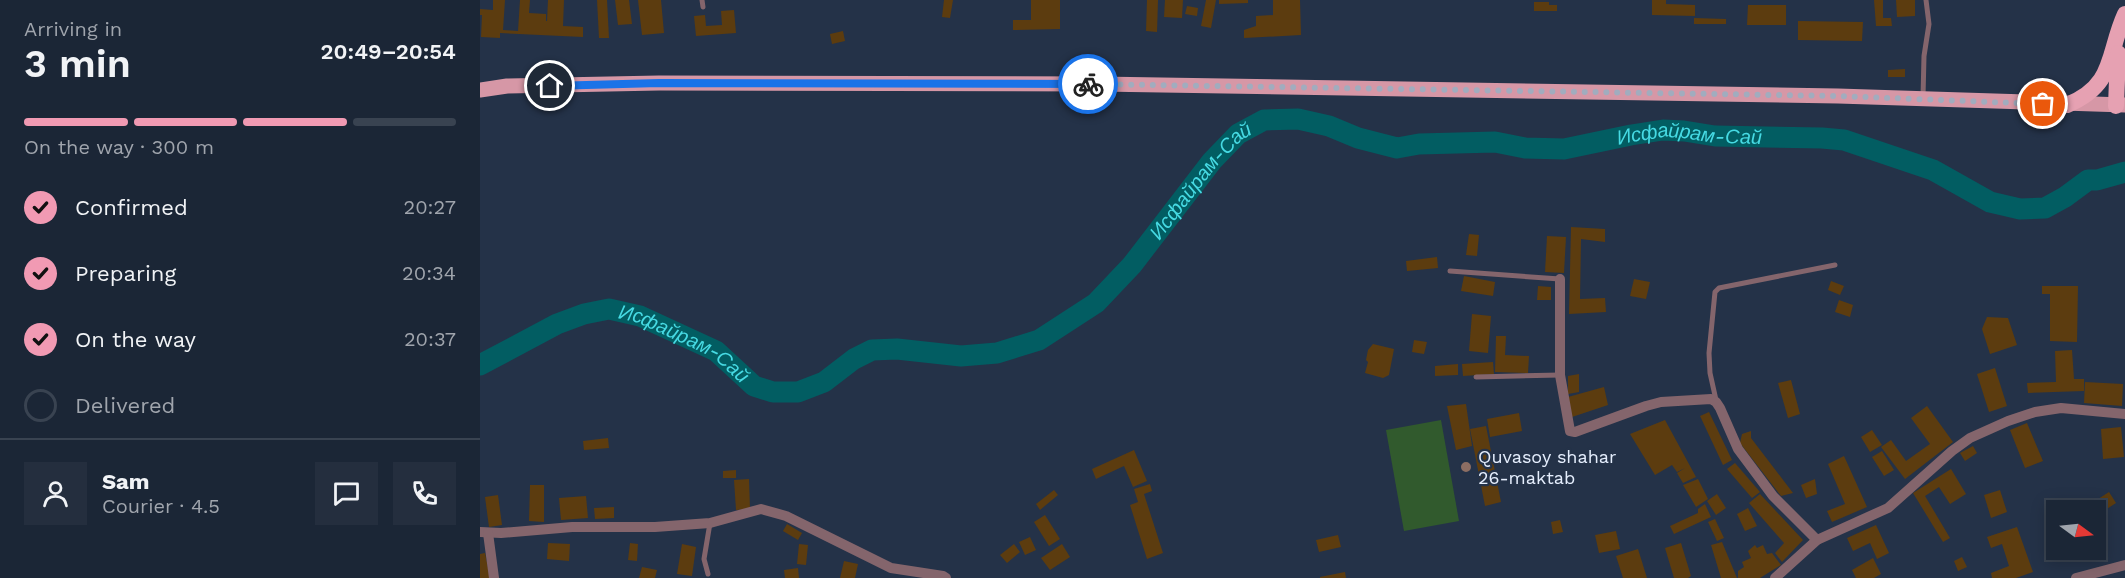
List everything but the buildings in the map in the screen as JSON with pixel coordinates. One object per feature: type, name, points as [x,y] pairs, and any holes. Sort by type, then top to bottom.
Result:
[{"type":"highway","points":[[2067,105],[2088,94],[2096,86],[2108,67],[2125,14]]},
{"type":"highway","points":[[2119,31],[2125,54]]},
{"type":"highway","points":[[2119,31],[2121,105]]},
{"type":"main road","points":[[480,90],[507,86],[659,83],[1099,84],[1838,96],[2121,105]]},
{"type":"street","points":[[1560,279],[1560,375],[1570,431],[1575,432],[1661,402],[1711,399],[1716,402],[1738,449],[1773,496],[1817,540]]},
{"type":"street","points":[[1775,578],[1817,540],[1888,508],[1970,438],[2035,412],[2061,408],[2125,414]]},
{"type":"street","points":[[494,578],[484,532],[501,534],[572,527],[655,527],[710,523],[761,509],[786,516],[891,568],[946,578]]},
{"type":"street","points":[[2076,578],[2125,565]]},
{"type":"lane","points":[[702,0],[703,7]]},
{"type":"lane","points":[[1923,99],[1924,56],[1929,24],[1926,0]]},
{"type":"lane","points":[[1716,402],[1710,373],[1709,353],[1715,292],[1719,288],[1835,265]]},
{"type":"lane","points":[[1450,271],[1560,279]]},
{"type":"lane","points":[[1476,376],[1560,375]]},
{"type":"lane","points":[[708,574],[704,559],[710,523]]},
{"type":"green space","points":[[1441,420],[1459,521],[1404,531],[1386,430]]},
{"type":"waterway","name":"Исфайрам-Сай","points":[[480,365],[557,324],[584,314],[609,309],[640,316],[716,351],[754,386],[773,392],[798,392],[824,382],[854,359],[872,350],[897,349],[961,356],[997,353],[1039,340],[1096,303],[1132,265],[1212,161],[1238,134],[1264,120],[1298,119],[1329,126],[1358,138],[1397,148],[1419,144],[1495,142],[1525,148],[1564,149],[1663,130],[1715,136],[1844,140],[1933,170],[1990,202],[2020,209],[2045,208],[2088,180],[2097,180],[2125,172]]},
{"type":"way so far","points":[[1088,84],[1838,96],[2043,104]]},
{"type":"place","name":"Quvasoy shahar 26-maktab","points":[[1466,467]]},
{"type":"route","points":[[550,86],[659,83],[1088,84]]}]
